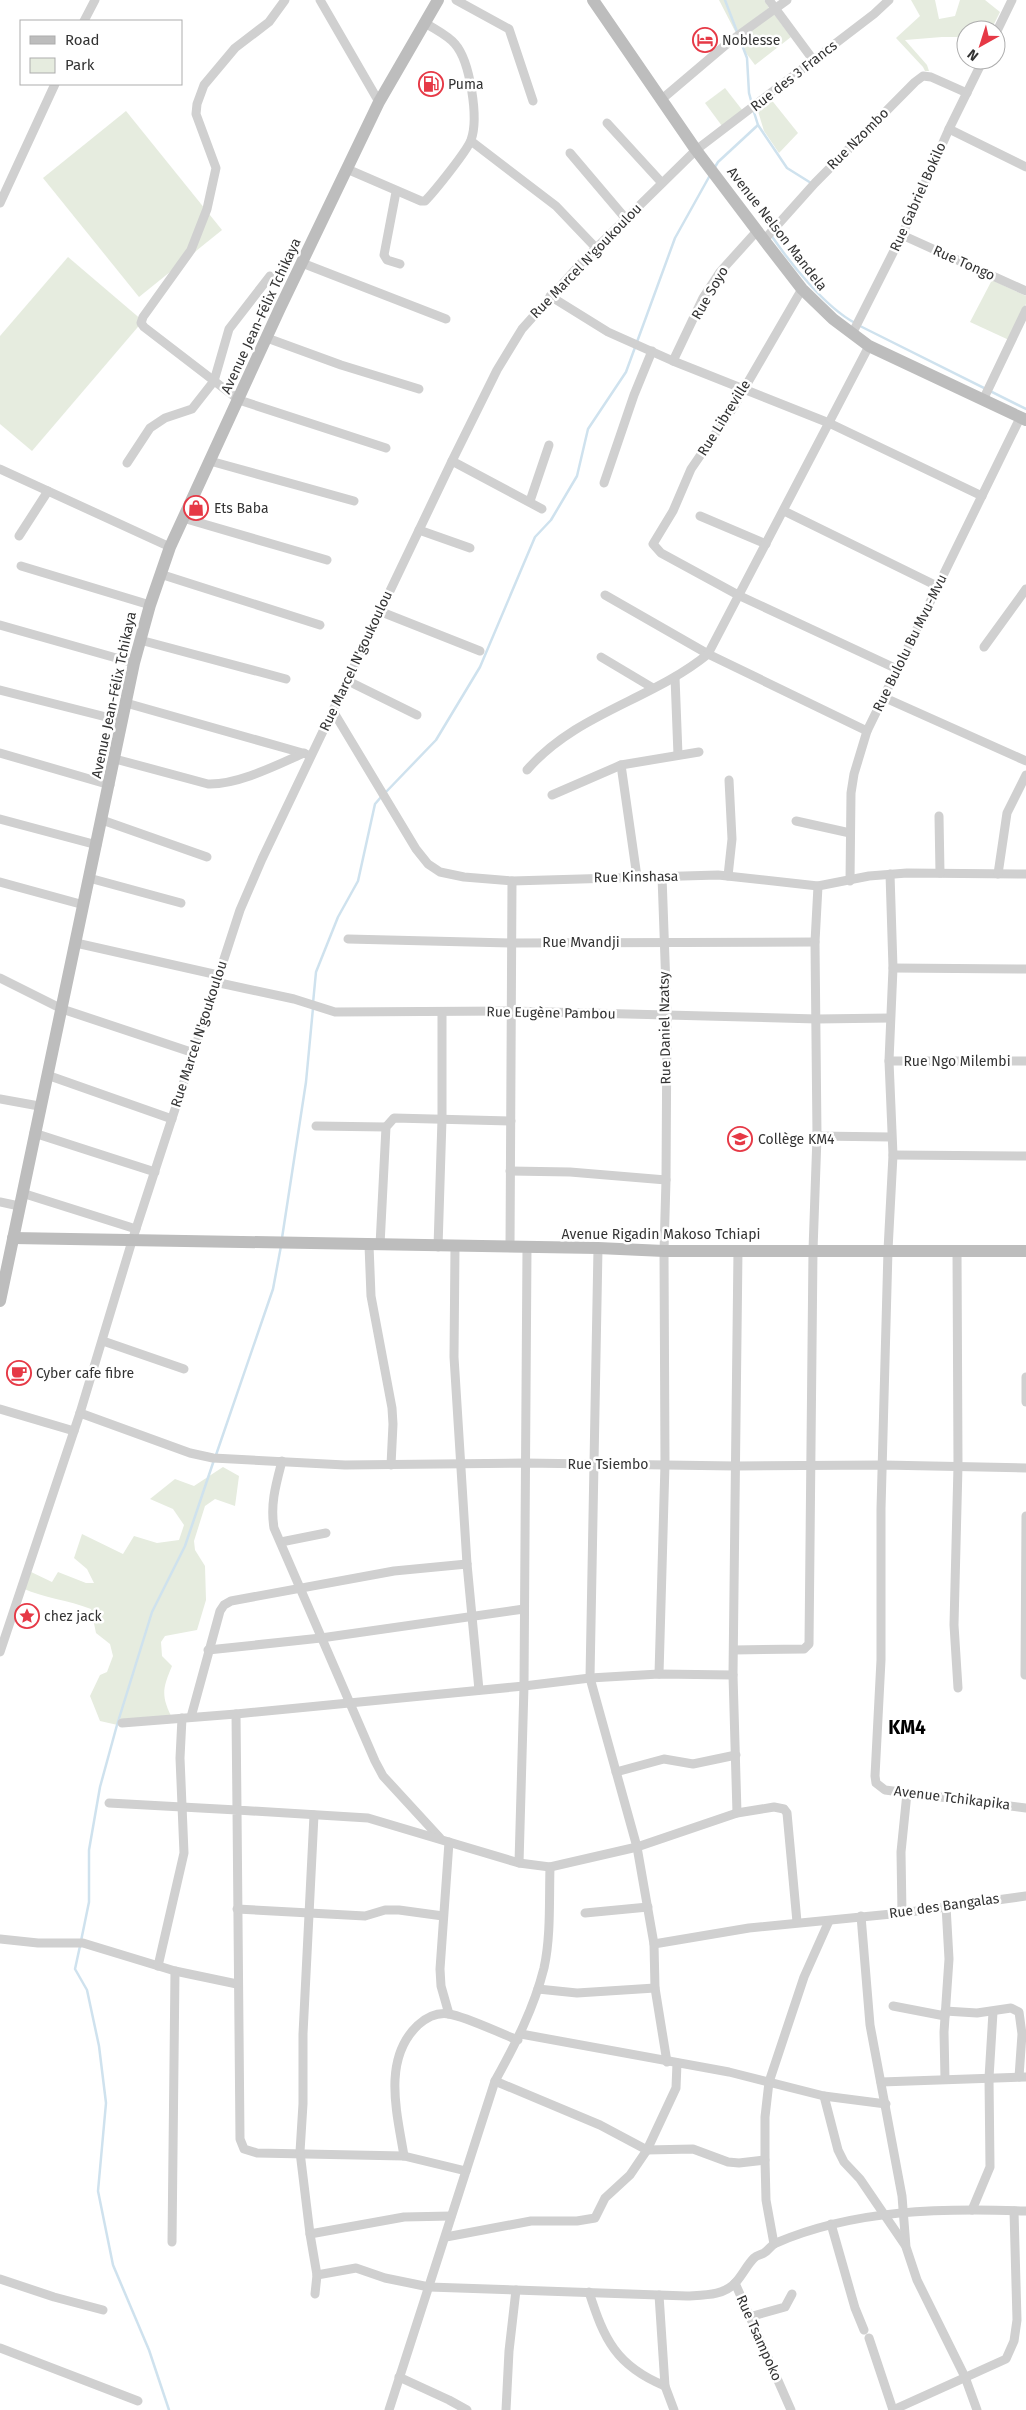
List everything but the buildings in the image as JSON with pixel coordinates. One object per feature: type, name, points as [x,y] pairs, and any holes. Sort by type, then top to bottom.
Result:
[{"type":"street","points":[[85,20],[95,0]]},
{"type":"street","points":[[285,0],[270,22],[235,48],[204,85],[197,104],[196,114],[213,155],[216,168],[207,209],[191,250],[143,316],[142,324],[144,328],[239,400],[386,448]]},
{"type":"street","points":[[320,0],[379,102]]},
{"type":"street","name":"Avenue Jean-Félix Tchikaya","points":[[0,1301],[39,1106],[62,1009],[134,663],[160,574],[170,547],[379,102],[438,0]]},
{"type":"street","points":[[456,0],[509,29],[533,101]]},
{"type":"street","name":"Avenue Nelson Mandela","points":[[593,0],[696,150],[802,289],[833,319],[869,346],[1023,419]]},
{"type":"street","points":[[769,0],[814,61]]},
{"type":"street","points":[[662,99],[728,43],[787,0]]},
{"type":"street","name":"Rue des 3 Francs","points":[[696,150],[814,61],[889,0]]},
{"type":"street","points":[[1002,20],[1012,0]]},
{"type":"street","points":[[347,169],[396,192],[420,201],[425,200],[471,141],[474,128],[472,91],[459,48],[453,41],[424,22]]},
{"type":"street","name":"Rue Gabriel Bokilo","points":[[852,334],[902,235],[949,129],[978,70]]},
{"type":"street","name":"Rue Nzombo","points":[[760,236],[923,76],[931,77],[967,92]]},
{"type":"street","points":[[0,203],[55,85]]},
{"type":"street","points":[[607,123],[662,183]]},
{"type":"street","points":[[949,129],[1026,167]]},
{"type":"street","points":[[471,141],[556,206],[597,248]]},
{"type":"street","name":"Rue Marcel N'goukoulou","points":[[0,1652],[4,1625],[80,1413],[134,1235],[194,1053],[216,978],[240,910],[308,754],[348,681],[452,460],[497,370],[522,329],[550,296],[696,150]]},
{"type":"street","points":[[570,153],[626,219]]},
{"type":"street","points":[[396,192],[384,255],[387,260],[400,264]]},
{"type":"street","name":"Rue Tongo","points":[[902,235],[1026,292]]},
{"type":"street","name":"Rue Soyo","points":[[673,361],[704,298],[720,272],[760,236]]},
{"type":"street","points":[[302,263],[446,319]]},
{"type":"street","points":[[127,463],[150,428],[165,418],[192,409],[214,381],[229,330],[270,276]]},
{"type":"street","name":"Rue Libreville","points":[[740,596],[656,549],[653,544],[673,511],[691,469],[744,389],[802,289]]},
{"type":"street","points":[[550,296],[588,322],[673,361],[829,423],[982,496]]},
{"type":"street","points":[[983,400],[1026,310]]},
{"type":"street","points":[[267,338],[341,365],[419,389]]},
{"type":"street","points":[[527,770],[541,754],[558,740],[604,713],[675,677],[708,654],[869,346]]},
{"type":"street","points":[[604,483],[634,395],[652,351]]},
{"type":"street","name":"Rue Bulolu Bu Mvu-Mvu","points":[[850,881],[850,811],[854,774],[867,731],[982,496],[1023,419]]},
{"type":"street","points":[[530,501],[549,445]]},
{"type":"street","points":[[452,460],[542,508]]},
{"type":"street","points":[[210,461],[354,501]]},
{"type":"street","points":[[0,469],[170,547]]},
{"type":"street","points":[[19,536],[48,491]]},
{"type":"street","points":[[784,511],[937,586]]},
{"type":"street","points":[[700,516],[766,544]]},
{"type":"street","points":[[184,518],[327,560]]},
{"type":"street","points":[[419,530],[470,548]]},
{"type":"street","points":[[21,566],[150,605]]},
{"type":"street","points":[[160,574],[320,625]]},
{"type":"street","points":[[984,647],[1026,589]]},
{"type":"street","points":[[605,595],[708,654],[867,731]]},
{"type":"street","points":[[740,596],[897,669]]},
{"type":"street","points":[[380,611],[480,651]]},
{"type":"street","points":[[0,625],[134,663]]},
{"type":"street","points":[[140,640],[286,679]]},
{"type":"street","points":[[601,658],[653,688]]},
{"type":"street","points":[[675,677],[678,755]]},
{"type":"street","points":[[348,681],[417,715]]},
{"type":"street","points":[[0,690],[122,721]]},
{"type":"street","points":[[883,697],[1026,761]]},
{"type":"street","points":[[126,703],[308,754]]},
{"type":"street","name":"Rue Kinshasa","points":[[333,711],[416,849],[428,864],[450,876],[512,881],[662,876],[728,876],[818,886],[890,874],[1026,874]]},
{"type":"street","points":[[552,795],[621,765],[699,752]]},
{"type":"street","points":[[0,753],[110,785]]},
{"type":"street","points":[[114,759],[208,784],[218,784],[308,754]]},
{"type":"street","points":[[621,765],[637,877]]},
{"type":"street","points":[[998,874],[1007,813],[1026,775]]},
{"type":"street","points":[[728,780],[732,839],[728,876]]},
{"type":"street","points":[[939,816],[940,873]]},
{"type":"street","points":[[0,819],[96,845]]},
{"type":"street","points":[[102,820],[207,857]]},
{"type":"street","points":[[796,821],[850,833]]},
{"type":"street","points":[[883,1464],[888,1250],[893,1155],[889,1061],[893,968],[890,874]]},
{"type":"street","name":"Rue Daniel Nzatsy","points":[[659,1674],[664,1464],[667,1016],[662,876]]},
{"type":"street","points":[[90,878],[181,903]]},
{"type":"street","points":[[510,1247],[512,881]]},
{"type":"street","points":[[0,882],[84,905]]},
{"type":"street","points":[[734,1650],[804,1649],[809,1644],[813,1250],[817,1136],[815,942],[818,886]]},
{"type":"street","name":"Rue Mvandji","points":[[348,939],[512,943],[815,942]]},
{"type":"street","name":"Rue Eugène Pambou","points":[[76,943],[216,978],[241,989],[294,999],[326,1010],[817,1019],[890,1018]]},
{"type":"street","points":[[893,968],[1026,969]]},
{"type":"street","points":[[0,978],[62,1009],[194,1053]]},
{"type":"street","points":[[438,1247],[442,1119],[442,1013]]},
{"type":"street","name":"Rue Ngo Milembi","points":[[889,1061],[1026,1060]]},
{"type":"street","points":[[47,1075],[172,1118]]},
{"type":"street","points":[[0,1099],[39,1106]]},
{"type":"street","points":[[391,1464],[394,1424],[371,1296],[374,1245],[386,1128],[394,1118],[511,1121]]},
{"type":"street","points":[[316,1126],[386,1128]]},
{"type":"street","points":[[34,1133],[155,1172]]},
{"type":"street","points":[[817,1136],[892,1137]]},
{"type":"street","points":[[893,1155],[1026,1156]]},
{"type":"street","points":[[510,1172],[546,1171],[666,1180]]},
{"type":"street","points":[[22,1193],[134,1235]]},
{"type":"street","points":[[0,1202],[20,1206]]},
{"type":"street","name":"Avenue Rigadin Makoso Tchiapi","points":[[13,1238],[134,1235],[280,1244],[598,1248],[664,1251],[1026,1251]]},
{"type":"street","points":[[456,1247],[454,1357],[467,1564],[478,1690]]},
{"type":"street","points":[[519,1864],[524,1686],[524,1463],[527,1248]]},
{"type":"street","points":[[598,1248],[590,1678],[637,1847],[654,1944],[655,1988],[667,2062]]},
{"type":"street","points":[[738,1250],[733,1675],[738,1813]]},
{"type":"street","points":[[957,1250],[958,1466],[954,1625],[958,1688]]},
{"type":"street","points":[[103,1340],[184,1368]]},
{"type":"street","points":[[1026,1377],[1026,1402]]},
{"type":"street","points":[[0,1409],[74,1431]]},
{"type":"street","name":"Rue Tsiembo","points":[[80,1413],[190,1453],[213,1458],[346,1466],[524,1463],[736,1466],[883,1464],[1026,1468]]},
{"type":"street","points":[[282,1462],[273,1495],[272,1513],[274,1528],[300,1589],[383,1776],[444,1840],[443,1916],[440,1944],[441,1986],[450,2014]]},
{"type":"street","name":"Avenue Tchikapika","points":[[883,1464],[881,1660],[875,1776],[879,1787],[907,1793],[1026,1808]]},
{"type":"street","points":[[1025,1675],[1026,1516]]},
{"type":"street","points":[[281,1542],[326,1533]]},
{"type":"street","points":[[158,1966],[184,1853],[182,1806],[186,1717],[220,1611],[224,1605],[231,1601],[394,1571],[467,1564]]},
{"type":"street","points":[[208,1650],[321,1638],[524,1609]]},
{"type":"street","points":[[122,1723],[236,1714],[590,1678],[659,1674],[733,1675]]},
{"type":"street","points":[[236,1714],[237,1984],[241,2144],[244,2150],[251,2152],[404,2156],[466,2171]]},
{"type":"street","points":[[616,1772],[664,1759],[693,1764],[736,1755]]},
{"type":"street","points":[[902,1913],[901,1852],[907,1793]]},
{"type":"street","points":[[109,1803],[368,1818],[519,1864],[550,1867],[637,1847],[738,1813],[774,1807],[782,1808],[786,1811],[797,1922]]},
{"type":"street","points":[[314,1815],[303,2034],[303,2104],[300,2152],[317,2275],[315,2294]]},
{"type":"street","points":[[389,2410],[495,2081],[519,2037],[538,1989],[547,1946],[550,1867]]},
{"type":"street","name":"Rue des Bangalas","points":[[654,1944],[749,1928],[902,1913],[1026,1896]]},
{"type":"street","points":[[946,1906],[948,1959],[945,2014],[946,2079]]},
{"type":"street","points":[[585,1912],[648,1907]]},
{"type":"street","points":[[237,1909],[365,1916],[385,1910],[399,1910],[443,1916]]},
{"type":"street","points":[[861,1916],[870,2025],[880,2082],[886,2104],[904,2213],[906,2247],[917,2280],[965,2378],[977,2410]]},
{"type":"street","points":[[774,2244],[766,2200],[765,2117],[769,2082],[804,1977],[829,1921]]},
{"type":"street","points":[[0,1939],[29,1942],[82,1943],[158,1966],[237,1984]]},
{"type":"street","points":[[172,2242],[175,1970]]},
{"type":"street","points":[[538,1989],[577,1993],[655,1988]]},
{"type":"street","points":[[880,2082],[1022,2077],[1022,2034],[1020,2015],[1016,2010],[1011,2008],[993,2012],[945,2014],[893,2006]]},
{"type":"street","points":[[972,2210],[990,2167],[989,2078],[993,2012]]},
{"type":"street","points":[[404,2156],[394,2091],[396,2067],[409,2034],[434,2014],[450,2014],[519,2037],[728,2072],[824,2096],[886,2104]]},
{"type":"street","points":[[446,2237],[531,2221],[590,2220],[595,2218],[605,2198],[630,2175],[647,2150],[676,2088],[677,2063]]},
{"type":"street","points":[[495,2081],[600,2125],[647,2150],[693,2149],[728,2162],[739,2163],[765,2160]]},
{"type":"street","points":[[824,2096],[838,2150],[844,2162],[860,2179],[906,2247]]},
{"type":"street","name":"Rue Tsampoko","points":[[791,2410],[748,2317],[735,2283],[756,2256],[764,2253],[774,2244],[831,2224],[883,2214],[972,2210],[1026,2211]]},
{"type":"street","points":[[831,2224],[866,2334],[893,2410],[1006,2359],[1014,2341],[1016,2311],[1014,2211]]},
{"type":"street","points":[[310,2234],[404,2217],[451,2216]]},
{"type":"street","points":[[317,2275],[356,2268],[385,2278],[429,2287],[659,2295],[707,2295],[722,2292],[735,2283]]},
{"type":"street","points":[[0,2279],[54,2297],[103,2310]]},
{"type":"street","points":[[506,2410],[509,2351],[516,2290]]},
{"type":"street","points":[[589,2292],[606,2339],[642,2374],[665,2386]]},
{"type":"street","points":[[748,2317],[785,2307],[792,2294]]},
{"type":"street","points":[[659,2295],[665,2386],[674,2410]]},
{"type":"street","points":[[0,2348],[138,2401]]},
{"type":"street","points":[[399,2378],[449,2400],[466,2410]]},
{"type":"green space","points":[[719,0],[764,0],[769,8],[736,33]]},
{"type":"green space","points":[[911,0],[935,0],[939,19],[955,16],[960,0],[985,0],[1000,12],[996,20],[956,20],[956,37],[905,40],[927,65],[929,71],[925,71],[896,38],[920,16]]},
{"type":"green space","points":[[774,14],[791,37],[755,65],[737,41]]},
{"type":"green space","points":[[725,88],[743,111],[722,126],[705,103]]},
{"type":"green space","points":[[770,98],[798,133],[779,153],[764,131],[757,108]]},
{"type":"green space","points":[[126,111],[222,230],[139,297],[43,178]]},
{"type":"green space","points":[[68,257],[143,321],[32,451],[0,424],[0,336]]},
{"type":"green space","points":[[992,280],[1026,296],[1026,304],[1009,340],[970,322]]},
{"type":"green space","points":[[223,1467],[239,1476],[235,1506],[215,1499],[205,1506],[194,1541],[195,1550],[205,1566],[206,1600],[197,1630],[165,1636],[161,1642],[162,1656],[172,1666],[164,1693],[166,1705],[173,1720],[122,1726],[100,1721],[90,1696],[100,1675],[107,1672],[113,1656],[110,1644],[96,1633],[91,1609],[22,1588],[29,1571],[52,1582],[58,1572],[86,1583],[94,1583],[87,1569],[74,1558],[82,1534],[123,1554],[134,1536],[157,1543],[179,1540],[184,1525],[173,1509],[150,1499],[175,1479],[194,1486]]},
{"type":"waterway","points":[[725,0],[747,58],[749,93],[752,104]]},
{"type":"waterway","points":[[753,109],[758,125],[787,168],[811,183]]},
{"type":"waterway","points":[[715,167],[758,125]]},
{"type":"waterway","points":[[385,793],[436,740],[480,667],[535,537],[551,520],[577,476],[588,429],[626,372],[675,238],[709,177]]},
{"type":"waterway","points":[[771,235],[820,296],[855,323]]},
{"type":"waterway","points":[[860,326],[1026,409]]},
{"type":"waterway","points":[[313,1003],[316,972],[338,917],[358,881],[375,804],[381,797]]},
{"type":"waterway","points":[[282,1238],[306,1082],[313,1008]]},
{"type":"waterway","points":[[216,1455],[273,1289],[281,1246]]},
{"type":"waterway","points":[[81,1941],[89,1902],[89,1850],[100,1787],[117,1725],[152,1612],[185,1546],[214,1460]]},
{"type":"waterway","points":[[80,1946],[75,1969],[87,1990],[99,2046],[106,2103],[98,2191],[113,2265],[149,2350],[169,2410]]},
{"type":"place","name":"Noblesse","points":[[705,40]]},
{"type":"place","name":"Puma","points":[[431,84]]},
{"type":"place","name":"Ets Baba","points":[[196,508]]},
{"type":"place","name":"Collège KM4","points":[[740,1139]]},
{"type":"place","name":"Cyber cafe fibre","points":[[19,1373]]},
{"type":"place","name":"chez jack","points":[[27,1616]]},
{"type":"district","name":"KM4","points":[[907,1727]]}]
